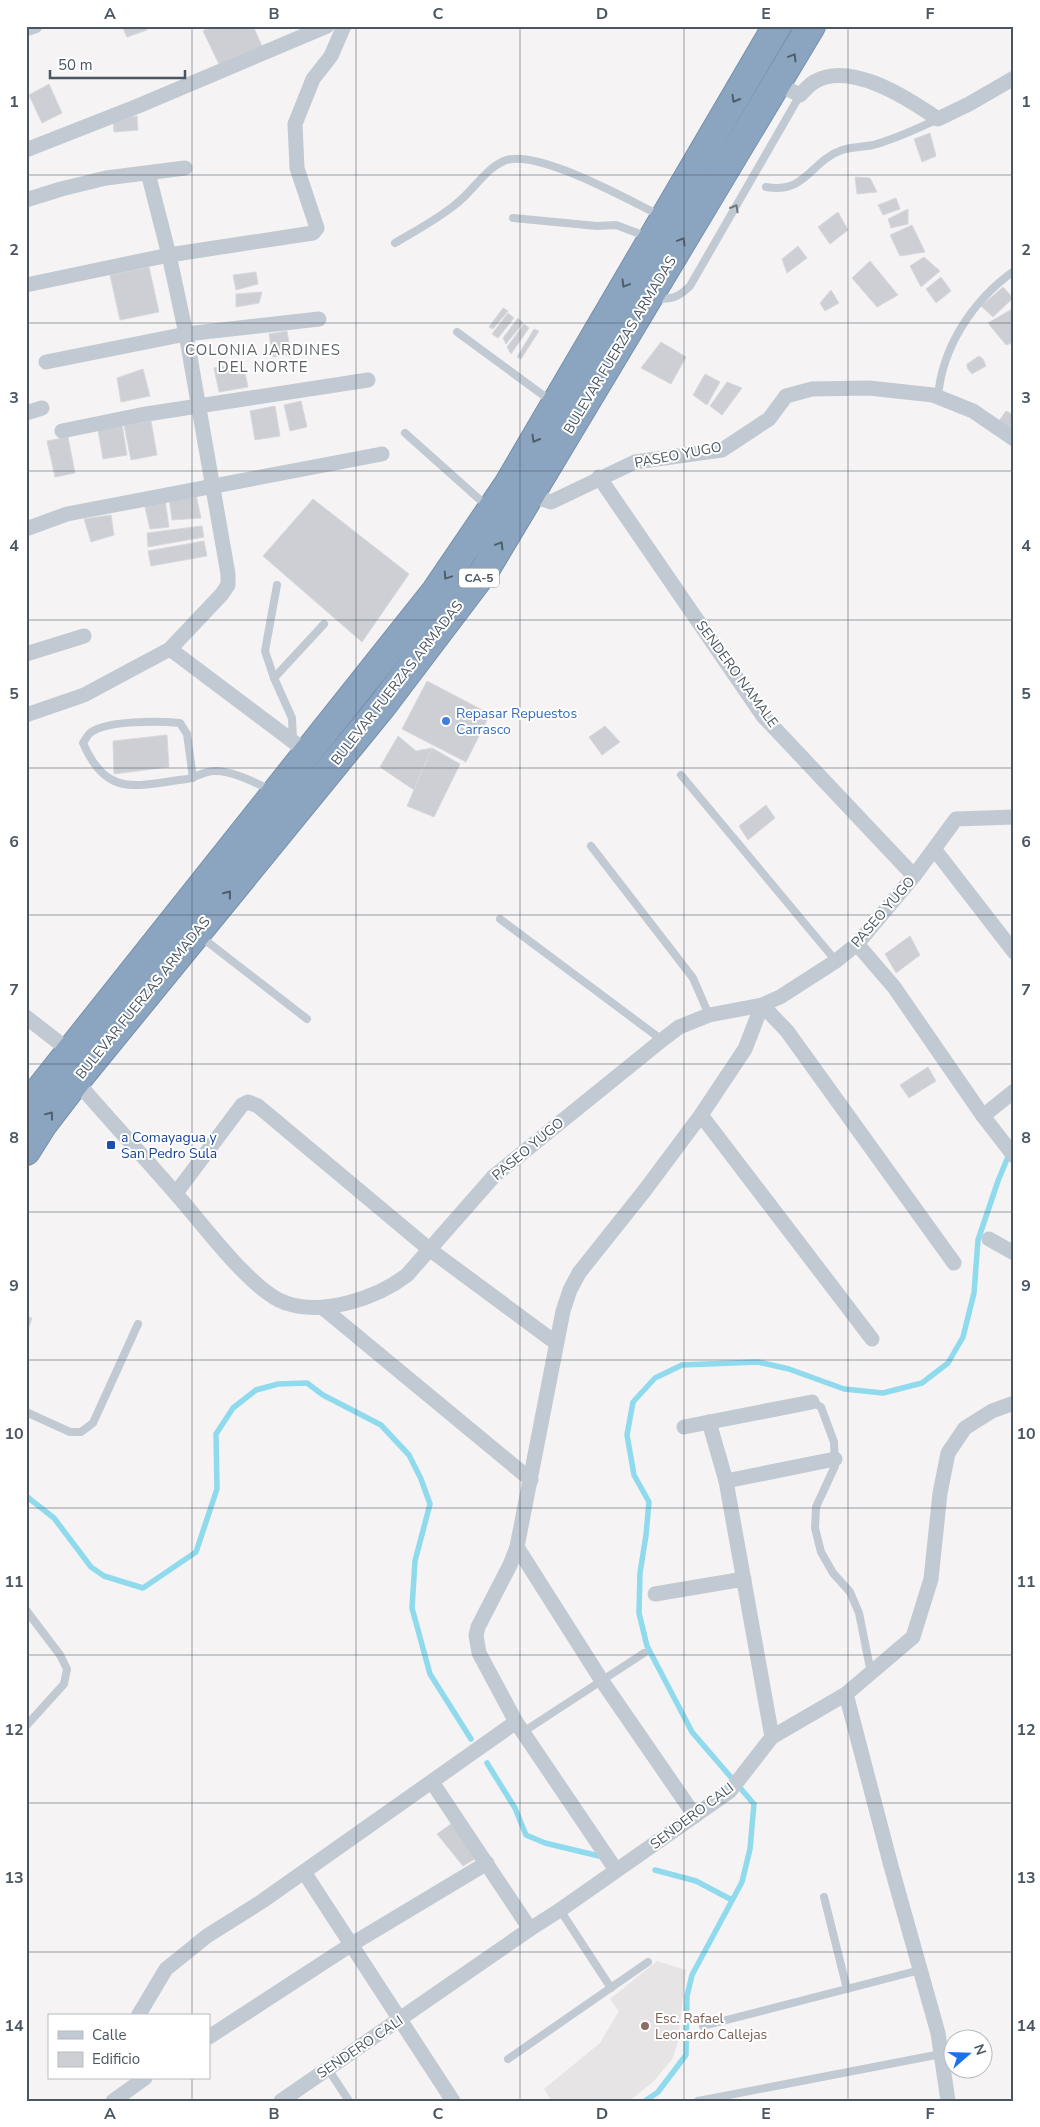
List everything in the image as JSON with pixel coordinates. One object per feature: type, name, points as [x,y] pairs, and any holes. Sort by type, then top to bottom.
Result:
[{"type":"highway","name":"BULEVAR FUERZAS ARMADAS","points":[[26,1107],[275,792],[300,747],[436,591],[508,485],[777,26]]},
{"type":"highway","name":"BULEVAR FUERZAS ARMADAS","points":[[26,1151],[43,1124],[76,1081],[382,706],[485,570],[648,299],[788,90],[811,26]]},
{"type":"street","points":[[26,29],[34,26]]},
{"type":"street","points":[[26,150],[138,106],[327,26]]},
{"type":"street","points":[[26,285],[169,255],[313,233],[316,228],[297,168],[295,124],[312,79],[331,56],[344,26]]},
{"type":"street","points":[[788,90],[828,77],[873,81],[920,107],[938,120],[1014,78]]},
{"type":"street","points":[[26,200],[61,188],[106,178],[185,168]]},
{"type":"street","points":[[26,715],[84,695],[170,649],[222,594],[228,585],[228,574],[186,334],[169,255],[148,173]]},
{"type":"street","points":[[46,362],[186,334],[319,319]]},
{"type":"street","points":[[62,431],[199,406],[368,380]]},
{"type":"street","name":"PASEO YUGO","points":[[530,495],[551,502],[635,462],[722,450],[769,418],[786,396],[812,389],[869,388],[938,397],[973,411],[1014,439]]},
{"type":"street","points":[[26,413],[42,408]]},
{"type":"street","points":[[26,529],[67,514],[382,454]]},
{"type":"street","name":"SENDERO NAMALE","points":[[599,478],[763,716],[914,876]]},
{"type":"street","points":[[26,654],[84,636]]},
{"type":"street","points":[[170,649],[300,747]]},
{"type":"street","name":"PASEO YUGO","points":[[76,1081],[239,1267],[271,1297],[298,1306],[323,1308],[361,1299],[396,1284],[407,1276],[494,1176],[679,1027],[709,1015],[762,1005],[780,998],[836,961],[857,944],[914,876],[956,819],[1014,817]]},
{"type":"street","points":[[934,850],[1014,952]]},
{"type":"street","points":[[857,944],[894,987],[983,1116],[1014,1156]]},
{"type":"street","points":[[616,1870],[520,1727],[479,1653],[476,1636],[478,1627],[510,1565],[517,1547],[556,1343],[570,1290],[580,1273],[701,1115],[746,1049],[762,1005],[787,1031],[954,1263]]},
{"type":"street","points":[[26,1017],[71,1052]]},
{"type":"street","points":[[983,1116],[1014,1091]]},
{"type":"street","points":[[176,1193],[242,1105],[248,1102],[258,1106],[429,1249],[556,1343]]},
{"type":"street","points":[[701,1115],[872,1339]]},
{"type":"street","points":[[989,1239],[1014,1254]]},
{"type":"street","points":[[323,1308],[531,1480]]},
{"type":"street","points":[[684,1427],[812,1402]]},
{"type":"street","name":"SENDERO CALI","points":[[281,2101],[730,1791],[772,1737],[846,1694],[913,1637],[931,1579],[940,1493],[948,1453],[965,1428],[992,1411],[1014,1403]]},
{"type":"street","points":[[709,1422],[726,1481],[772,1737]]},
{"type":"street","points":[[726,1481],[835,1459]]},
{"type":"street","points":[[517,1547],[602,1680],[695,1816]]},
{"type":"street","points":[[655,1594],[744,1579]]},
{"type":"street","points":[[846,1694],[891,1866],[938,2033],[948,2101]]},
{"type":"street","points":[[139,2014],[166,1969],[207,1936],[304,1872],[432,1782],[520,1727]]},
{"type":"street","points":[[432,1782],[530,1929]]},
{"type":"street","points":[[210,2036],[352,1944],[487,1863]]},
{"type":"street","points":[[304,1872],[453,2101]]},
{"type":"street","points":[[113,2101],[127,2085],[140,2080]]},
{"type":"lane","points":[[766,187],[780,189],[794,185],[842,150],[871,145],[902,136],[938,120]]},
{"type":"lane","points":[[395,243],[456,205],[493,168],[505,160],[519,158],[539,161],[570,173],[659,228]]},
{"type":"lane","points":[[513,218],[597,226],[616,225],[659,228]]},
{"type":"lane","points":[[938,397],[946,356],[956,338],[981,299],[998,283],[1014,272]]},
{"type":"lane","points":[[457,332],[555,404]]},
{"type":"lane","points":[[404,432],[491,510]]},
{"type":"lane","points":[[277,585],[265,651],[274,678],[292,718],[300,747]]},
{"type":"lane","points":[[274,678],[324,624]]},
{"type":"lane","points":[[193,778],[187,734],[180,723],[163,722],[108,726],[91,733],[83,743],[91,762],[113,782],[134,786],[193,778],[214,771],[245,778],[275,792]]},
{"type":"lane","points":[[681,775],[836,961]]},
{"type":"lane","points":[[591,846],[693,978],[709,1015]]},
{"type":"lane","points":[[500,919],[662,1040]]},
{"type":"lane","points":[[196,934],[307,1018]]},
{"type":"lane","points":[[26,1412],[70,1432],[81,1432],[93,1423],[138,1324]]},
{"type":"lane","points":[[812,1402],[821,1407],[834,1442],[835,1459],[835,1466],[816,1507],[814,1528],[821,1552],[833,1573],[850,1592],[859,1613],[871,1673]]},
{"type":"lane","points":[[26,1610],[60,1655],[67,1669],[64,1684],[26,1726]]},
{"type":"lane","points":[[520,1727],[602,1680],[644,1653]]},
{"type":"lane","points":[[824,1897],[847,1989]]},
{"type":"lane","points":[[560,1910],[611,1988]]},
{"type":"lane","points":[[508,2059],[648,1962]]},
{"type":"lane","points":[[703,2026],[920,1970]]},
{"type":"lane","points":[[698,2101],[941,2054]]},
{"type":"lane","points":[[328,2069],[349,2101]]},
{"type":"shaded area","name":"Esc. Rafael Leonardo Callejas","points":[[657,1961],[686,1970],[678,2041],[673,2058],[653,2082],[629,2101],[552,2101],[544,2089],[600,2043],[619,2011],[610,1999]]},
{"type":"building","points":[[122,26],[145,26],[147,30],[127,37]]},
{"type":"building","points":[[212,26],[253,26],[262,46],[219,64],[203,31]]},
{"type":"building","points":[[49,84],[62,113],[42,123],[29,95]]},
{"type":"building","points":[[137,116],[138,130],[114,132],[113,119]]},
{"type":"building","points":[[930,133],[936,156],[922,162],[914,139]]},
{"type":"building","points":[[855,177],[870,178],[877,192],[857,194]]},
{"type":"building","points":[[896,198],[900,209],[883,215],[878,205]]},
{"type":"building","points":[[908,209],[908,224],[891,228],[888,219]]},
{"type":"building","points":[[838,212],[848,230],[830,244],[818,227]]},
{"type":"building","points":[[912,225],[925,252],[900,256],[890,235]]},
{"type":"building","points":[[798,246],[807,258],[787,273],[782,259]]},
{"type":"building","points":[[924,257],[940,271],[921,287],[910,266]]},
{"type":"building","points":[[870,261],[898,295],[877,307],[852,278]]},
{"type":"building","points":[[149,267],[159,312],[120,320],[110,275]]},
{"type":"building","points":[[256,272],[258,284],[236,290],[233,275]]},
{"type":"building","points":[[941,277],[951,291],[936,303],[926,289]]},
{"type":"building","points":[[1003,287],[1013,298],[993,317],[981,306]]},
{"type":"building","points":[[831,290],[839,303],[825,311],[820,303]]},
{"type":"building","points":[[262,292],[259,303],[236,307],[236,294]]},
{"type":"building","points":[[503,308],[508,311],[493,329],[489,327]]},
{"type":"building","points":[[1014,308],[1014,342],[1006,345],[988,323]]},
{"type":"building","points":[[508,313],[514,318],[498,338],[492,334]]},
{"type":"building","points":[[518,318],[523,323],[506,344],[503,338]]},
{"type":"building","points":[[524,324],[529,328],[511,354],[507,347]]},
{"type":"building","points":[[534,329],[539,331],[521,359],[517,357]]},
{"type":"building","points":[[287,331],[291,355],[273,357],[269,334]]},
{"type":"building","points":[[661,342],[686,357],[671,384],[641,368]]},
{"type":"building","points":[[979,356],[983,359],[986,366],[972,374],[967,368],[967,364]]},
{"type":"building","points":[[243,363],[248,387],[219,392],[214,368]]},
{"type":"building","points":[[143,369],[150,396],[121,402],[117,378]]},
{"type":"building","points":[[705,374],[720,382],[707,405],[693,395]]},
{"type":"building","points":[[727,382],[742,388],[722,415],[710,406]]},
{"type":"building","points":[[301,401],[307,427],[290,431],[284,405]]},
{"type":"building","points":[[275,406],[280,436],[255,440],[250,411]]},
{"type":"building","points":[[1006,411],[1014,415],[1013,432],[999,421]]},
{"type":"building","points":[[151,421],[157,455],[131,460],[124,425]]},
{"type":"building","points":[[122,425],[127,455],[103,459],[98,430]]},
{"type":"building","points":[[68,437],[75,473],[55,477],[47,441]]},
{"type":"building","points":[[196,495],[201,518],[172,520],[169,498]]},
{"type":"building","points":[[165,499],[169,527],[150,529],[144,503]]},
{"type":"building","points":[[313,499],[409,574],[362,642],[263,556]]},
{"type":"building","points":[[111,515],[114,535],[91,542],[84,519]]},
{"type":"building","points":[[202,526],[204,537],[148,547],[147,533]]},
{"type":"building","points":[[204,541],[207,556],[151,566],[148,551]]},
{"type":"building","name":"Repasar Repuestos Carrasco","points":[[427,681],[490,714],[466,762],[402,729]]},
{"type":"building","points":[[605,726],[620,742],[602,755],[589,737]]},
{"type":"building","points":[[167,735],[169,767],[114,774],[113,741]]},
{"type":"building","points":[[398,736],[416,751],[432,748],[414,790],[380,767]]},
{"type":"building","points":[[432,748],[460,764],[434,817],[407,806]]},
{"type":"building","points":[[766,805],[775,818],[748,840],[739,826]]},
{"type":"building","points":[[910,936],[920,955],[896,973],[885,954]]},
{"type":"building","points":[[928,1067],[936,1081],[909,1098],[900,1085]]},
{"type":"building","points":[[26,1316],[32,1318],[26,1335]]},
{"type":"building","points":[[455,1821],[480,1856],[463,1866],[437,1834]]},
{"type":"waterway","points":[[645,2101],[658,2092],[686,2055],[687,1996],[692,1975],[742,1882],[750,1849],[754,1804],[692,1732],[647,1646],[639,1613],[640,1573],[649,1502],[634,1475],[627,1435],[633,1402],[655,1378],[682,1365],[758,1362],[789,1369],[844,1389],[883,1393],[922,1383],[948,1363],[963,1337],[974,1293],[978,1240],[998,1181],[1014,1142]]},
{"type":"waterway","points":[[26,1496],[54,1518],[91,1567],[104,1576],[143,1588],[196,1552],[217,1489],[216,1434],[233,1408],[256,1390],[278,1384],[307,1383],[323,1395],[381,1425],[409,1455],[421,1479],[430,1504],[415,1561],[412,1608],[430,1674],[471,1739]]},
{"type":"waterway","points":[[487,1763],[515,1808],[526,1835],[545,1843],[599,1856]]},
{"type":"waterway","points":[[655,1870],[696,1881],[732,1900]]},
{"type":"place","name":"Repasar Repuestos Carrasco","points":[[446,721]]},
{"type":"place","name":"a Comayagua y San Pedro Sula","points":[[111,1145]]},
{"type":"place","name":"Esc. Rafael Leonardo Callejas","points":[[645,2026]]},
{"type":"district","name":"COLONIA JARDINES DEL NORTE","points":[[263,358]]}]
